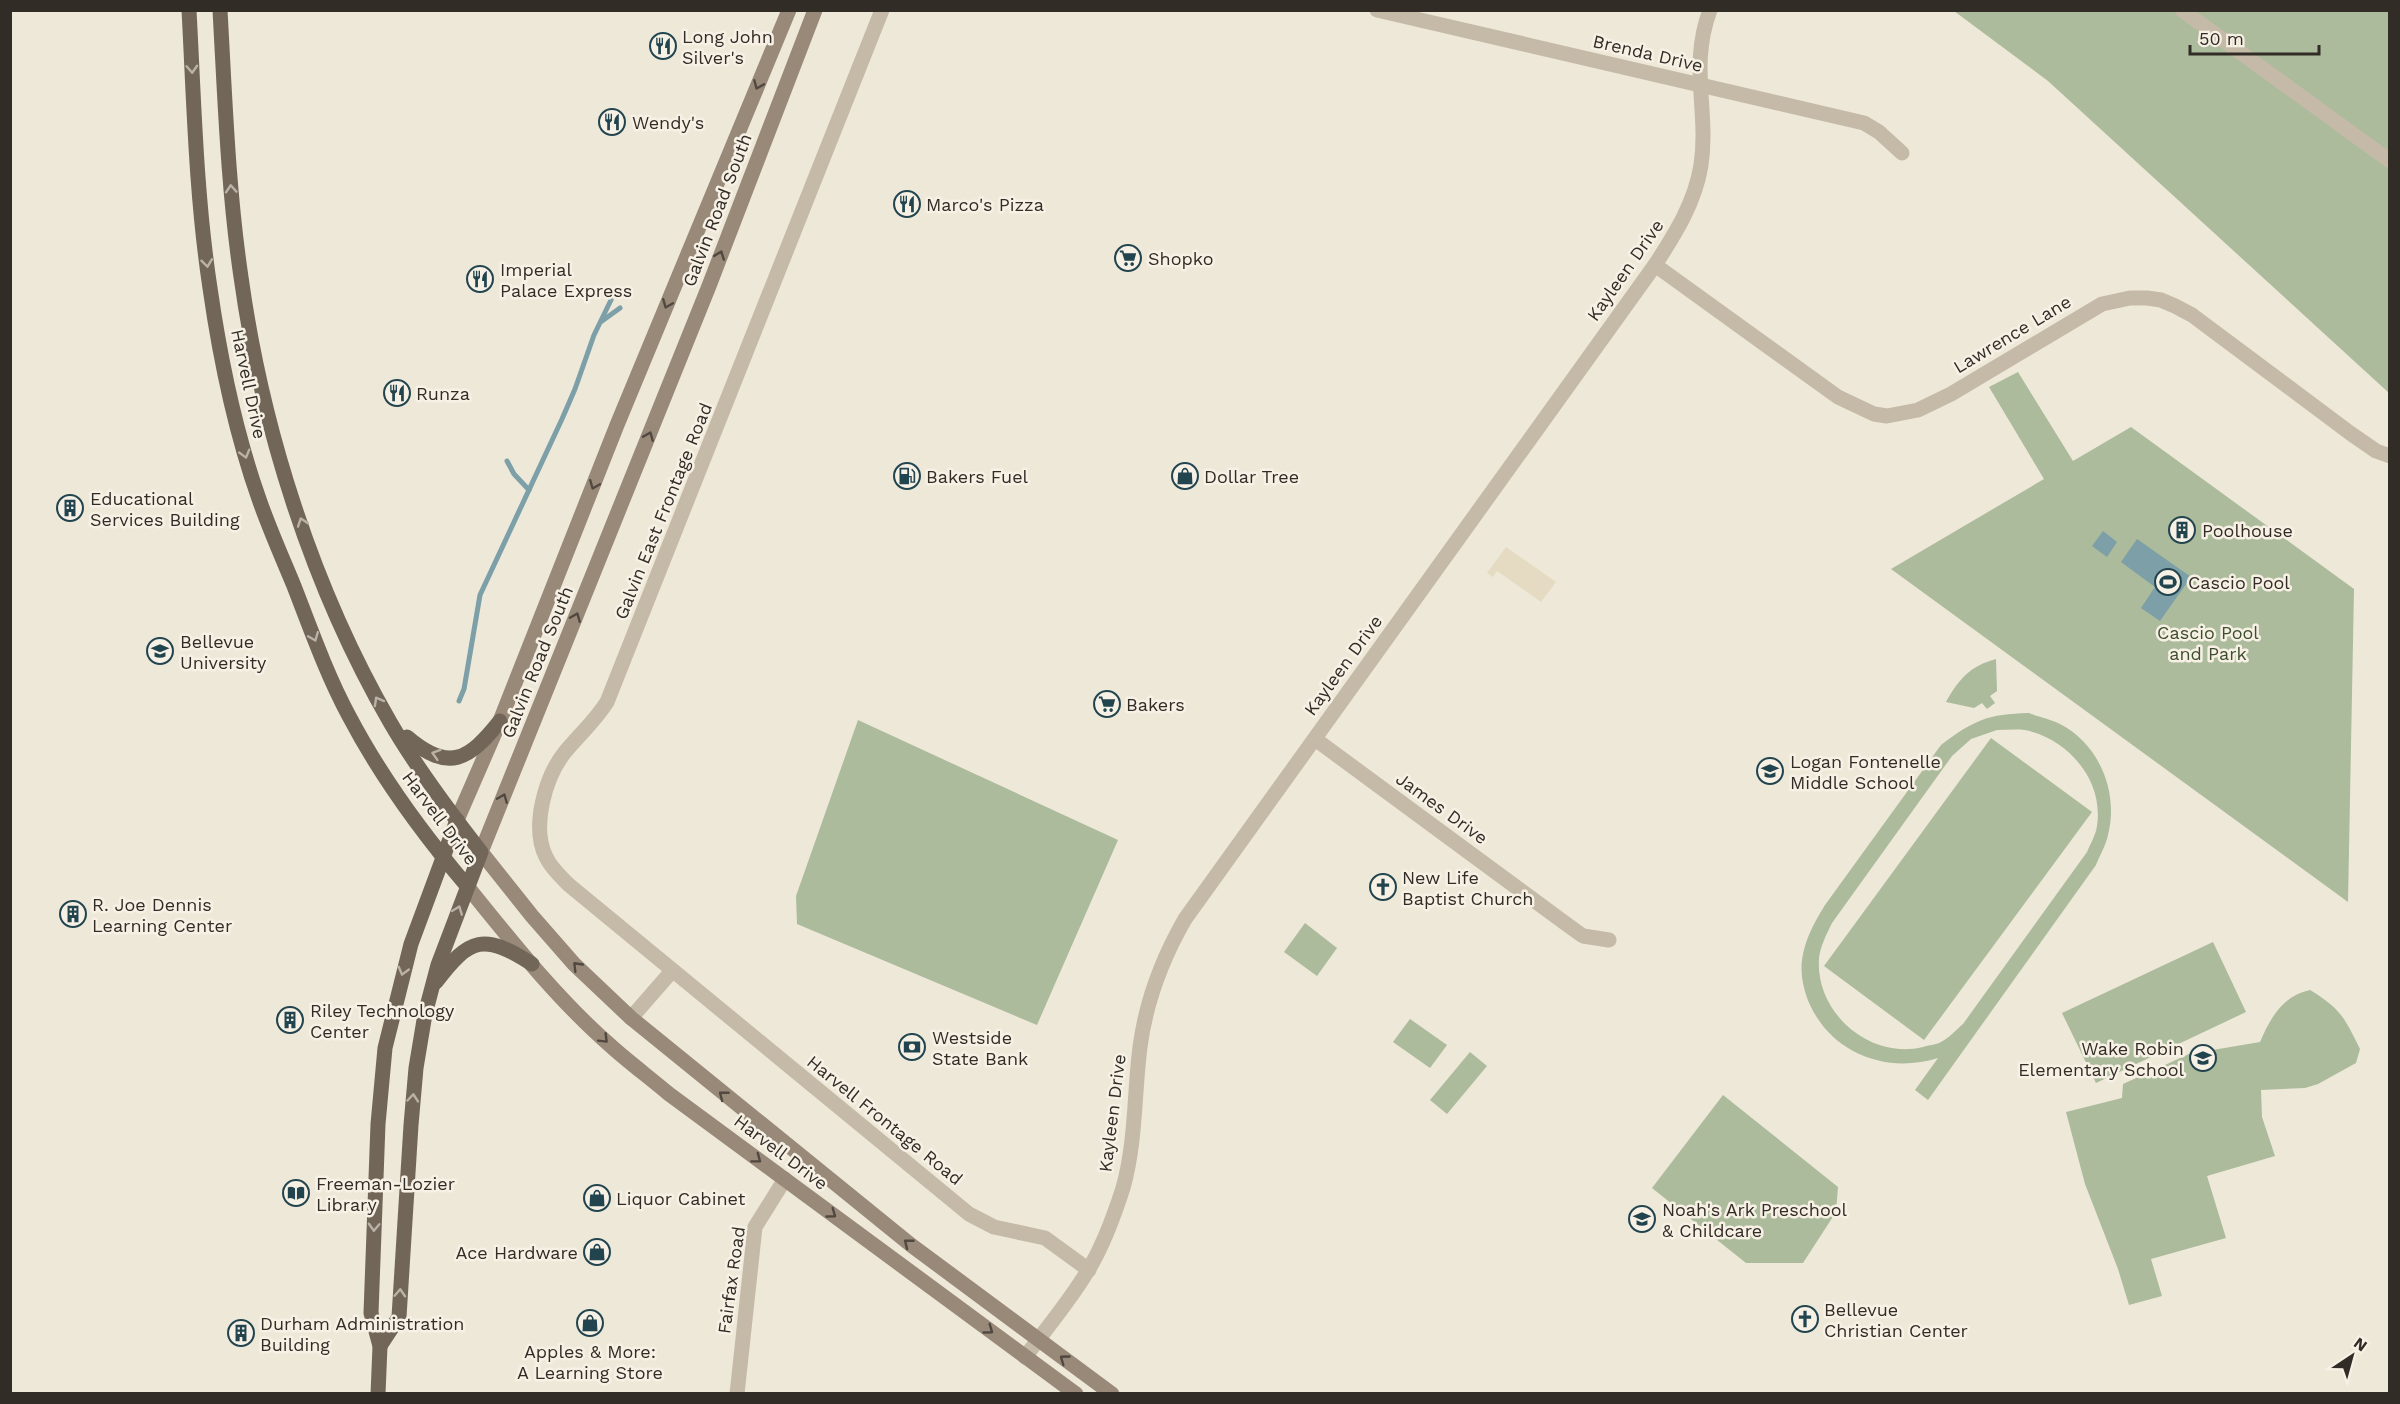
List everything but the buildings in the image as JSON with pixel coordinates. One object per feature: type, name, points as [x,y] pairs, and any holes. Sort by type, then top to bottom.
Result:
[{"type":"main road","name":"Harvell Drive","points":[[189,10],[199,199],[210,287],[224,368],[244,451],[259,499],[331,679],[348,715],[390,785],[442,856],[532,964],[611,1047],[669,1094],[1076,1394]]},
{"type":"main road","name":"Harvell Drive","points":[[220,10],[231,196],[241,278],[262,388],[288,483],[319,572],[339,620],[391,724],[481,852],[567,956],[631,1018],[911,1245],[1112,1394]]},
{"type":"main road","name":"Galvin Road South","points":[[378,1394],[380,1346],[371,1313],[378,1124],[385,1048],[411,944],[442,856],[500,721],[635,382],[789,10]]},
{"type":"main road","name":"Galvin Road South","points":[[380,1346],[399,1317],[416,1068],[425,1014],[438,965],[467,886],[709,285],[815,10]]},
{"type":"main road","points":[[391,724],[420,749],[449,758],[470,753],[482,743],[500,721]]},
{"type":"main road","points":[[431,990],[460,952],[472,946],[496,944],[532,964]]},
{"type":"street","name":"Galvin East Frontage Road","points":[[672,971],[555,871],[546,859],[541,845],[541,810],[554,771],[564,754],[598,716],[607,702],[882,10]]},
{"type":"street","name":"Brenda Drive","points":[[1377,10],[1864,123],[1880,132],[1902,153]]},
{"type":"street","name":"Kayleen Drive","points":[[1025,1357],[1089,1270],[1123,1188],[1131,1146],[1144,1020],[1161,966],[1176,934],[1198,897],[1315,739],[1676,233],[1696,188],[1702,147],[1699,62],[1710,10]]},
{"type":"street","points":[[2182,10],[2390,161]]},
{"type":"street","name":"Lawrence Lane","points":[[1655,265],[1838,397],[1860,409],[1887,416],[1918,410],[1951,394],[2102,304],[2130,298],[2161,300],[2192,315],[2350,433],[2376,451],[2390,456]]},
{"type":"street","name":"James Drive","points":[[1315,739],[1583,936],[1609,940]]},
{"type":"street","points":[[631,1018],[672,971]]},
{"type":"street","name":"Harvell Frontage Road","points":[[672,971],[969,1214],[994,1227],[1045,1238],[1089,1270]]},
{"type":"street","name":"Fairfax Road","points":[[737,1394],[755,1227],[785,1179]]},
{"type":"green space","points":[[1954,11],[2389,11],[2389,393],[2048,81]]},
{"type":"green space","name":"Cascio Pool and Park","points":[[2018,372],[2073,461],[2131,427],[2354,589],[2348,902],[1891,569],[2044,479],[1989,387]]},
{"type":"green space","points":[[1996,659],[1997,691],[1990,696],[1995,703],[1987,709],[1982,703],[1974,708],[1946,702],[1966,674],[1979,665]]},
{"type":"green space","points":[[2029,713],[2056,722],[2074,733],[2095,757],[2103,771],[2111,802],[2108,835],[2096,865],[1928,1100],[1915,1090],[1938,1058],[1900,1063],[1881,1061],[1847,1048],[1820,1022],[1810,1005],[1803,983],[1803,952],[1810,931],[1825,905],[1941,745],[1982,720],[2003,715]],"holes":[[[1997,730],[2025,730],[2041,735],[2069,752],[2080,764],[2089,778],[2098,809],[2097,826],[2093,839],[2087,852],[1963,1024],[1952,1034],[1937,1044],[1903,1049],[1884,1046],[1866,1039],[1836,1014],[1826,997],[1820,978],[1819,958],[1826,936],[1832,923],[1952,756],[1971,739]]]},
{"type":"green space","points":[[858,720],[1118,840],[1037,1025],[797,924],[796,896]]},
{"type":"green space","points":[[1991,738],[2092,812],[1924,1040],[1824,966]]},
{"type":"green space","points":[[1305,923],[1337,948],[1317,976],[1284,952]]},
{"type":"green space","points":[[2213,942],[2246,1012],[2096,1083],[2062,1013]]},
{"type":"green space","points":[[2310,990],[2329,1003],[2345,1021],[2360,1049],[2356,1063],[2318,1084],[2305,1088],[2261,1090],[2262,1117],[2275,1156],[2207,1176],[2226,1238],[2151,1259],[2162,1296],[2129,1305],[2118,1269],[2085,1184],[2066,1112],[2122,1098],[2123,1084],[2189,1054],[2260,1042],[2278,1010],[2292,997]]},
{"type":"green space","points":[[1410,1019],[1447,1045],[1430,1068],[1393,1042]]},
{"type":"green space","points":[[1470,1052],[1487,1066],[1447,1114],[1430,1100]]},
{"type":"green space","points":[[1723,1095],[1838,1187],[1836,1212],[1803,1263],[1746,1263],[1652,1188]]},
{"type":"shaded area","points":[[1506,547],[1556,582],[1541,602],[1497,571],[1493,577],[1487,573]]},
{"type":"water","points":[[2103,531],[2117,542],[2107,557],[2092,546]]},
{"type":"water","name":"Cascio Pool","points":[[2137,539],[2191,577],[2160,621],[2141,608],[2155,587],[2121,562]]},
{"type":"waterway","points":[[459,701],[464,689],[480,595],[562,419],[594,335],[611,300]]},
{"type":"waterway","points":[[602,321],[620,308]]},
{"type":"waterway","points":[[507,461],[514,474],[529,490]]},
{"type":"place","name":"Long John Silver's","points":[[663,46]]},
{"type":"place","name":"Wendy's","points":[[612,122]]},
{"type":"place","name":"Marco's Pizza","points":[[907,204]]},
{"type":"place","name":"Shopko","points":[[1128,258]]},
{"type":"place","name":"Imperial Palace Express","points":[[480,279]]},
{"type":"place","name":"Runza","points":[[397,393]]},
{"type":"place","name":"Bakers Fuel","points":[[907,476]]},
{"type":"place","name":"Dollar Tree","points":[[1185,476]]},
{"type":"place","name":"Educational Services Building","points":[[70,508]]},
{"type":"place","name":"Poolhouse","points":[[2182,530]]},
{"type":"place","name":"Cascio Pool","points":[[2168,582]]},
{"type":"place","name":"Bellevue University","points":[[160,651]]},
{"type":"place","name":"Bakers","points":[[1107,704]]},
{"type":"place","name":"Logan Fontenelle Middle School","points":[[1770,771]]},
{"type":"place","name":"New Life Baptist Church","points":[[1383,887]]},
{"type":"place","name":"R. Joe Dennis Learning Center","points":[[73,914]]},
{"type":"place","name":"Riley Technology Center","points":[[290,1020]]},
{"type":"place","name":"Westside State Bank","points":[[912,1047]]},
{"type":"place","name":"Wake Robin Elementary School","points":[[2203,1058]]},
{"type":"place","name":"Freeman-Lozier Library","points":[[296,1193]]},
{"type":"place","name":"Liquor Cabinet","points":[[597,1198]]},
{"type":"place","name":"Noah's Ark Preschool & Childcare","points":[[1642,1219]]},
{"type":"place","name":"Ace Hardware","points":[[597,1252]]},
{"type":"place","name":"Bellevue Christian Center","points":[[1805,1319]]},
{"type":"place","name":"Apples & More: A Learning Store","points":[[590,1323]]},
{"type":"place","name":"Durham Administration Building","points":[[241,1333]]}]
